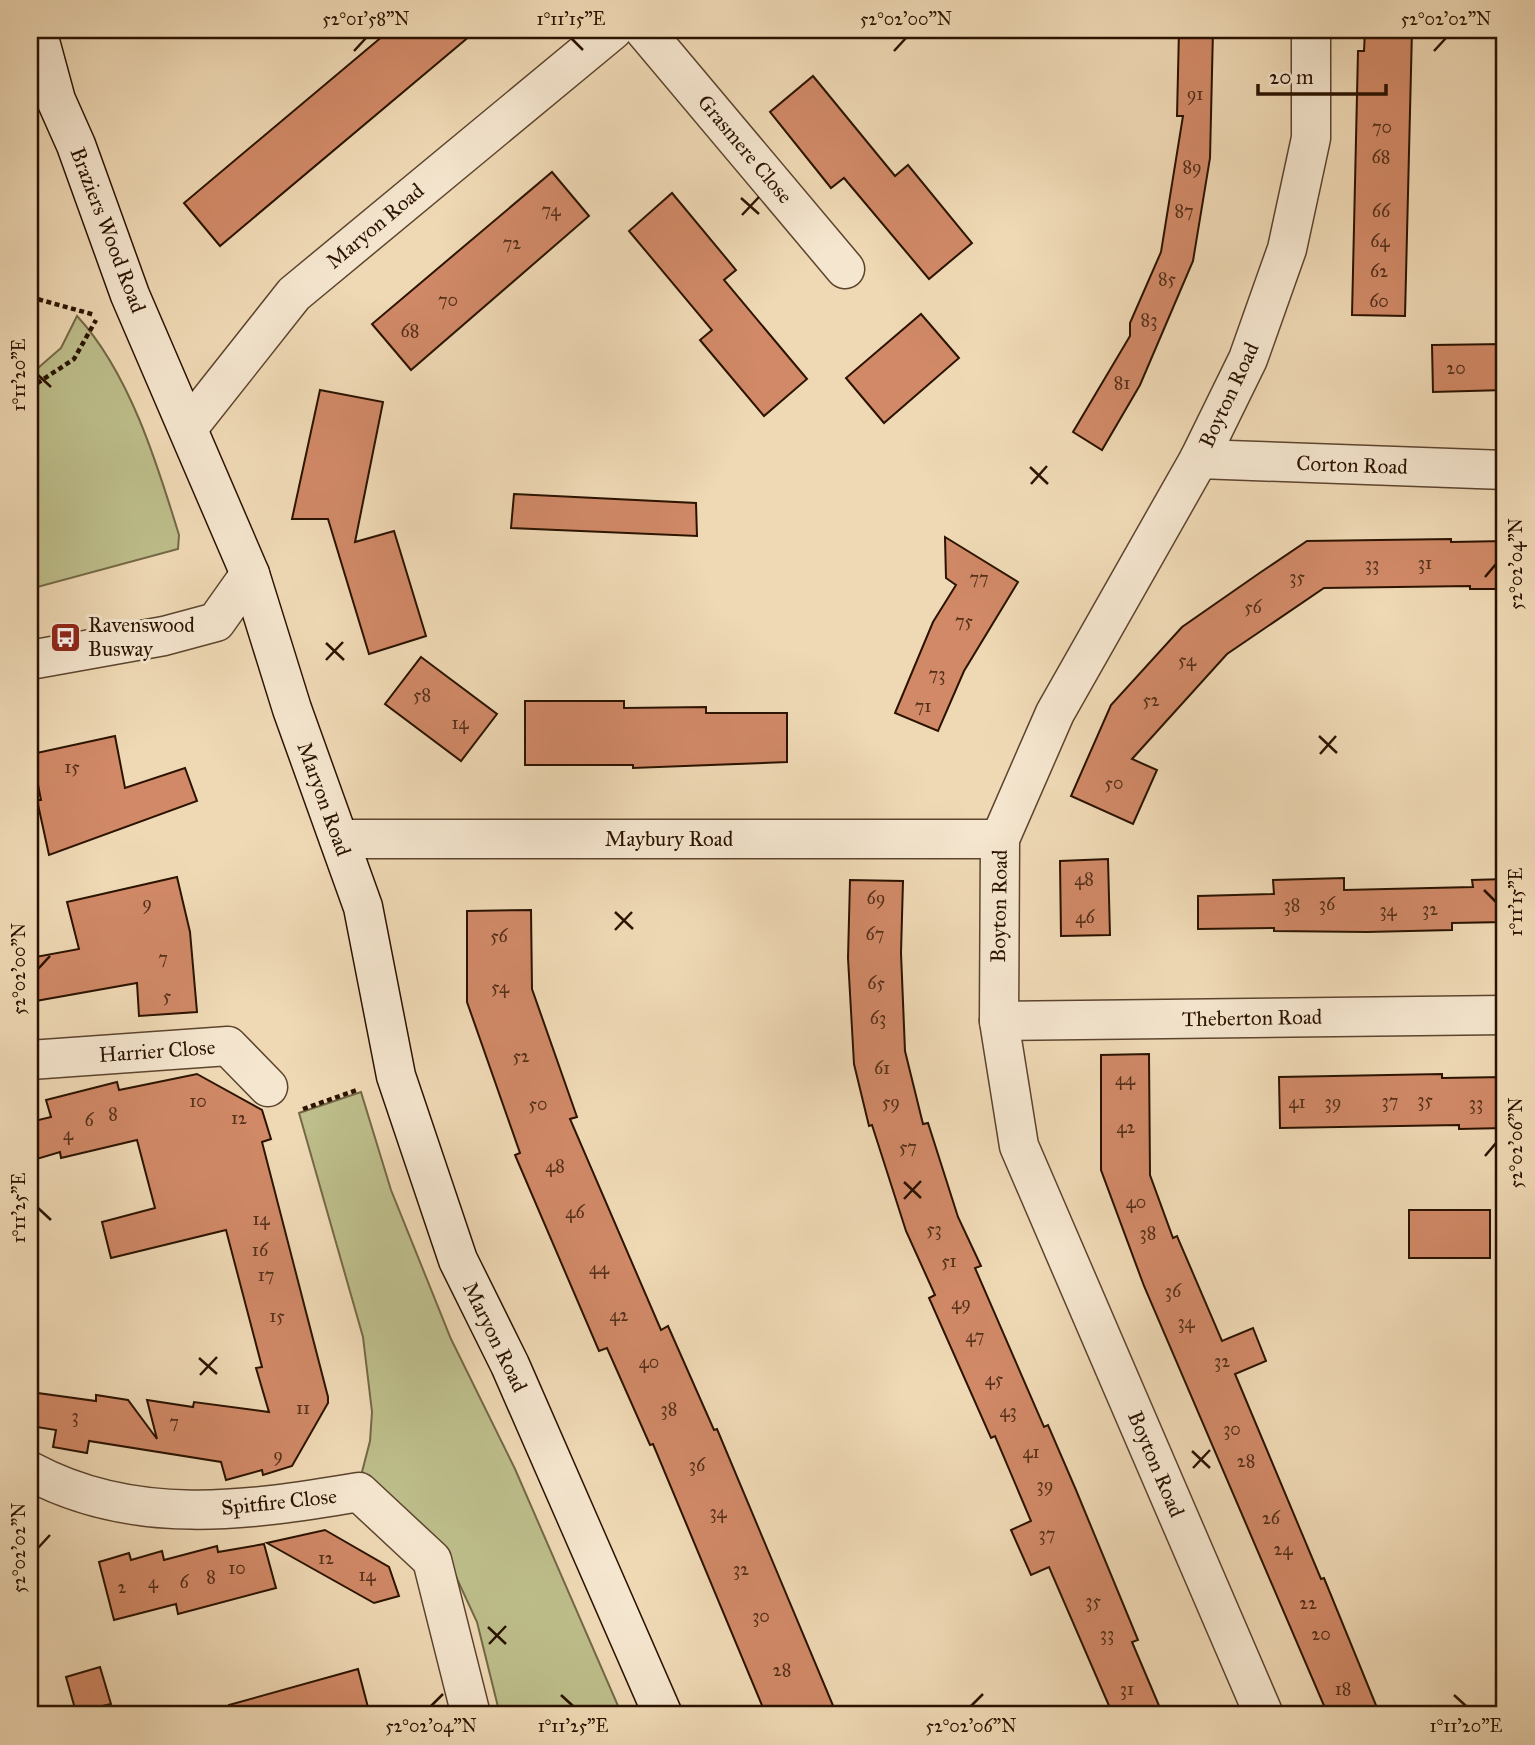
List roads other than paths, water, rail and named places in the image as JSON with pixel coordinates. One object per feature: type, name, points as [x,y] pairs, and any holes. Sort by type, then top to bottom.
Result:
[{"type":"street","name":"Braziers Wood Road","points":[[37,30],[56,100],[76,145],[130,295],[188,428]]},
{"type":"street","name":"Maryon Road","points":[[613,30],[294,294],[188,428],[250,574],[292,709],[363,906],[396,1076],[458,1260],[510,1365],[663,1715]]},
{"type":"street","name":"Grasmere Close","points":[[645,30],[845,269]]},
{"type":"street","name":"Boyton Road","points":[[1264,1715],[1018,1146],[999,1021],[1000,839],[1055,713],[1199,459],[1248,359],[1287,249],[1311,138],[1311,30]]},
{"type":"street","name":"Corton Road","points":[[1199,459],[1505,470]]},
{"type":"street","points":[[30,660],[164,636],[216,622],[250,574]]},
{"type":"street","name":"Maybury Road","points":[[339,838],[1000,839]]},
{"type":"street","name":"Theberton Road","points":[[999,1021],[1505,1015]]},
{"type":"street","name":"Harrier Close","points":[[30,1060],[228,1046],[268,1087]]},
{"type":"street","name":"Spitfire Close","points":[[30,1471],[60,1487],[166,1511],[266,1507],[359,1492],[432,1560],[471,1715]]},
{"type":"place","name":"Ravenswood Busway","points":[[65,637]]}]
